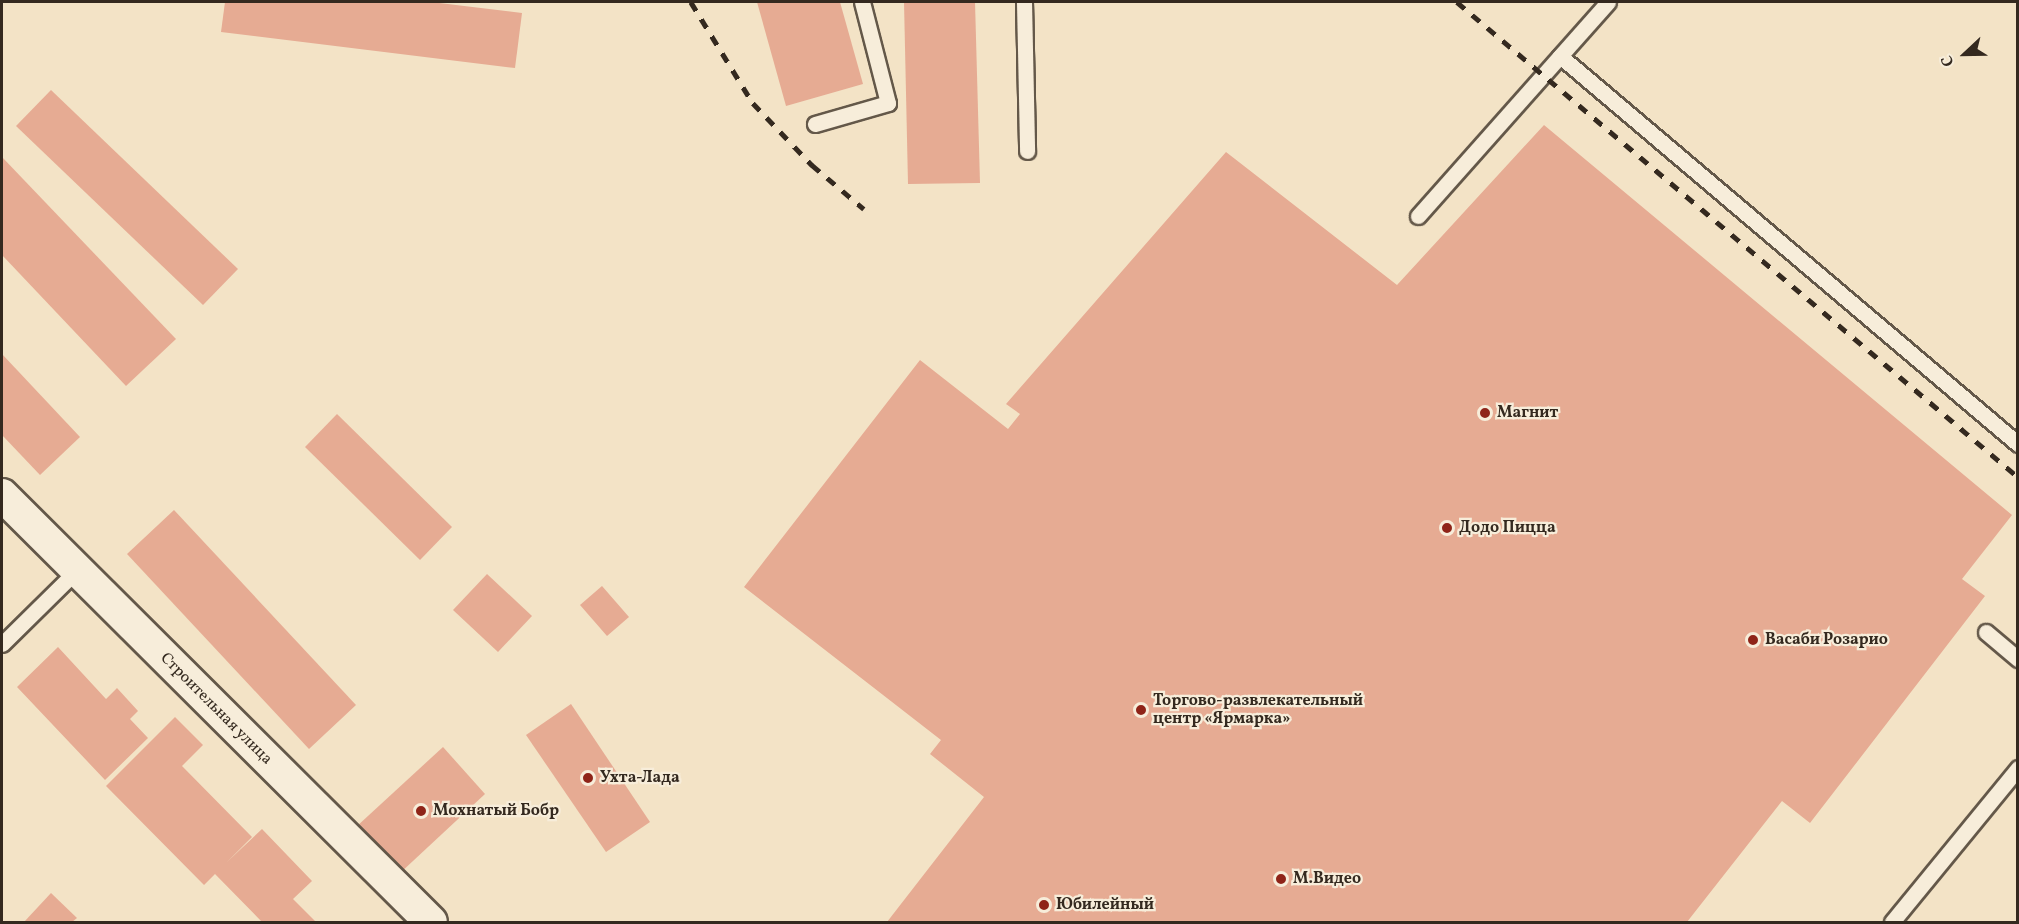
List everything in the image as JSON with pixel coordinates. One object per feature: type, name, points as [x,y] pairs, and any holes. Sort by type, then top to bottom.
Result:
[{"type":"street","name":"Строительная улица","points":[[2,495],[431,922]]},
{"type":"lane","points":[[815,124],[888,103],[862,2]]},
{"type":"lane","points":[[1419,216],[1608,2]]},
{"type":"lane","points":[[1027,151],[1029,4]]},
{"type":"lane","points":[[1560,56],[2018,444]]},
{"type":"lane","points":[[2,644],[77,570]]},
{"type":"lane","points":[[1986,632],[2018,659]]},
{"type":"lane","points":[[1892,922],[2018,768]]},
{"type":"building","points":[[225,2],[431,2],[522,13],[515,68],[221,32]]},
{"type":"building","points":[[757,2],[840,2],[863,84],[786,106]]},
{"type":"building","points":[[904,2],[975,2],[980,183],[908,184]]},
{"type":"building","points":[[51,90],[238,269],[203,305],[16,126]]},
{"type":"building","points":[[1544,125],[2012,515],[1962,579],[1985,596],[1810,823],[1782,801],[1687,922],[887,922],[984,797],[930,754],[941,740],[744,587],[920,360],[1008,429],[1020,414],[1006,404],[1226,152],[1397,285]]},
{"type":"building","points":[[2,157],[176,339],[126,386],[2,255]]},
{"type":"building","points":[[2,354],[80,437],[40,475],[2,435]]},
{"type":"building","points":[[337,414],[452,527],[420,560],[305,447]]},
{"type":"building","points":[[174,510],[356,705],[309,749],[127,554]]},
{"type":"building","points":[[487,574],[532,616],[498,652],[453,610]]},
{"type":"building","points":[[602,586],[629,617],[607,636],[580,605]]},
{"type":"building","points":[[58,647],[106,699],[117,688],[138,711],[130,719],[148,738],[105,780],[17,687]]},
{"type":"building","name":"Ухта-Лада","points":[[571,704],[650,822],[606,852],[526,735]]},
{"type":"building","points":[[175,717],[203,745],[182,766],[252,837],[227,862],[262,829],[312,881],[293,899],[316,922],[262,922],[215,874],[204,885],[106,786]]},
{"type":"building","name":"Мохнатый Бобр","points":[[443,747],[485,794],[399,874],[356,827]]},
{"type":"building","points":[[51,893],[77,918],[72,922],[24,922]]},
{"type":"railway","points":[[691,2],[753,103],[812,165],[864,209]]},
{"type":"railway","points":[[1457,2],[2018,477]]},
{"type":"place","name":"Магнит","points":[[1485,413]]},
{"type":"place","name":"Додо Пицца","points":[[1447,528]]},
{"type":"place","name":"Васаби Розарио","points":[[1753,640]]},
{"type":"place","name":"Торгово-развлекательный центр «Ярмарка»","points":[[1141,710]]},
{"type":"place","name":"Ухта-Лада","points":[[588,778]]},
{"type":"place","name":"Мохнатый Бобр","points":[[421,811]]},
{"type":"place","name":"М.Видео","points":[[1281,879]]},
{"type":"place","name":"Юбилейный","points":[[1044,905]]}]
